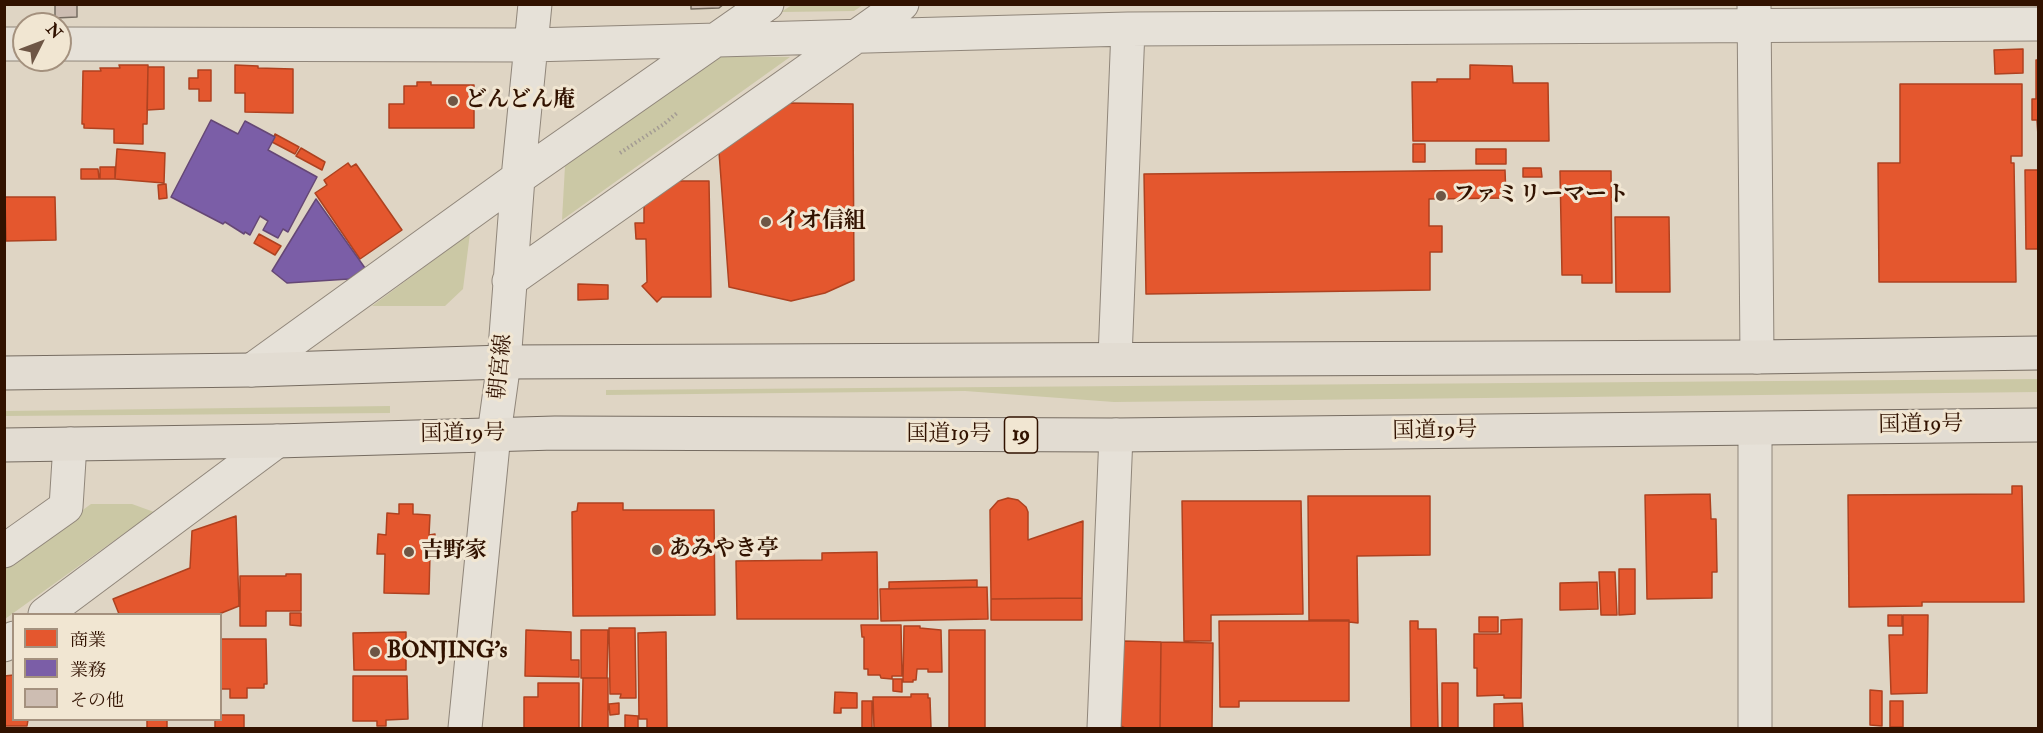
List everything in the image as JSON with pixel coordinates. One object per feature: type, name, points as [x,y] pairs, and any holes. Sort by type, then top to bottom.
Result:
[{"type":"highway","points":[[4,373],[252,370],[504,362],[1758,357],[2038,353]]},
{"type":"highway","name":"国道19号","points":[[4,445],[277,441],[494,434],[1116,435],[2038,425]]},
{"type":"street","name":"朝宮線","points":[[465,729],[494,434],[504,362],[509,281],[535,4]]},
{"type":"street","points":[[252,370],[518,178],[767,4]]},
{"type":"street","points":[[509,281],[902,4]]},
{"type":"street","points":[[72,44],[531,45],[1128,29],[1754,16],[2038,24]]},
{"type":"street","points":[[1754,16],[1758,357]]},
{"type":"street","points":[[1115,358],[1128,29]]},
{"type":"street","points":[[1755,429],[1755,729]]},
{"type":"street","points":[[1104,729],[1116,435]]},
{"type":"street","points":[[48,613],[277,441]]},
{"type":"street","points":[[4,551],[66,507],[70,444]]},
{"type":"shaded area","points":[[792,5],[863,5],[854,11],[781,12]]},
{"type":"shaded area","points":[[714,56],[790,57],[562,220],[565,166]]},
{"type":"shaded area","points":[[470,233],[463,289],[445,306],[372,306]]},
{"type":"shaded area","points":[[2038,379],[2038,392],[1114,402],[965,391],[606,395],[606,390]]},
{"type":"shaded area","points":[[390,406],[390,413],[4,416],[5,411]]},
{"type":"shaded area","points":[[91,504],[132,504],[154,512],[5,619],[4,567]]},
{"type":"building: 商業","points":[[2023,49],[2023,73],[1995,74],[1994,50]]},
{"type":"building: 商業","points":[[2036,60],[2038,60],[2038,136],[2037,120],[2032,120],[2032,99],[2036,99]]},
{"type":"building: 商業","points":[[119,65],[148,65],[147,124],[143,124],[143,144],[114,143],[114,129],[84,128],[82,124],[83,71],[120,68]]},
{"type":"building: 商業","points":[[235,65],[293,69],[293,113],[245,112],[245,93],[235,93]]},
{"type":"building: 商業","points":[[1470,65],[1512,66],[1513,83],[1548,83],[1549,141],[1413,141],[1412,82],[1470,79]]},
{"type":"building: 商業","points":[[148,67],[164,67],[164,109],[147,110]]},
{"type":"building: 商業","points":[[198,70],[211,70],[211,101],[199,101],[199,89],[189,89],[189,78],[198,78]]},
{"type":"building: 商業","points":[[417,82],[431,82],[431,85],[474,85],[474,128],[389,128],[389,104],[404,104],[404,86],[417,86]]},
{"type":"building: 商業","points":[[1900,84],[2022,84],[2022,156],[2011,156],[2011,163],[2014,163],[2016,282],[1879,282],[1878,163],[1900,163]]},
{"type":"building: 商業","points":[[788,103],[853,104],[854,280],[825,293],[791,301],[729,287],[719,152]]},
{"type":"building: 商業","points":[[275,134],[299,147],[295,154],[272,142]]},
{"type":"building: 商業","points":[[1413,144],[1425,144],[1425,162],[1413,162]]},
{"type":"building: 商業","points":[[301,148],[325,162],[322,170],[296,156]]},
{"type":"building: 商業","points":[[117,149],[165,153],[164,183],[115,179]]},
{"type":"building: 商業","points":[[1476,149],[1506,149],[1506,164],[1476,164]]},
{"type":"building: 商業","points":[[348,163],[351,167],[356,164],[402,230],[360,259],[315,193],[327,185],[324,180]]},
{"type":"building: 商業","points":[[100,167],[115,167],[115,179],[100,179]]},
{"type":"building: 商業","points":[[1523,168],[1541,168],[1542,177],[1523,177]]},
{"type":"building: 商業","points":[[81,169],[98,169],[99,179],[81,179]]},
{"type":"building: 商業","points":[[1505,170],[1506,198],[1429,199],[1429,226],[1442,226],[1442,252],[1430,252],[1430,290],[1146,294],[1144,174]]},
{"type":"building: 商業","points":[[2025,170],[2038,170],[2038,249],[2026,249]]},
{"type":"building: 商業","points":[[1560,171],[1611,171],[1612,283],[1582,283],[1582,275],[1562,275]]},
{"type":"building: 商業","points":[[676,181],[709,181],[711,297],[662,297],[657,302],[642,286],[647,282],[646,239],[636,239],[635,223],[644,223],[644,205]]},
{"type":"building: 商業","points":[[166,184],[167,198],[159,199],[158,185]]},
{"type":"building: 商業","points":[[5,197],[55,197],[56,240],[6,241]]},
{"type":"building: 商業","points":[[1615,217],[1669,217],[1670,292],[1616,292]]},
{"type":"building: 商業","points":[[259,234],[281,246],[275,255],[254,243]]},
{"type":"building: 商業","points":[[578,284],[608,285],[608,299],[578,300]]},
{"type":"building: 商業","points":[[2012,486],[2022,486],[2024,602],[1922,602],[1922,606],[1849,607],[1848,495],[2012,494]]},
{"type":"building: 商業","points":[[1710,494],[1711,519],[1716,519],[1717,572],[1712,572],[1712,598],[1647,599],[1645,495]]},
{"type":"building: 商業","points":[[1308,496],[1430,496],[1430,555],[1357,556],[1358,623],[1349,622],[1349,620],[1309,620]]},
{"type":"building: 商業","points":[[1008,498],[1018,500],[1026,507],[1028,540],[1083,521],[1082,598],[991,599],[990,510],[998,501]]},
{"type":"building: 商業","points":[[1182,501],[1301,501],[1303,614],[1211,615],[1211,641],[1184,641]]},
{"type":"building: 商業","points":[[578,503],[623,503],[623,510],[714,510],[715,615],[573,616],[572,512],[577,511]]},
{"type":"building: 商業","points":[[399,504],[413,504],[413,514],[430,515],[429,535],[435,534],[434,554],[430,554],[429,594],[384,593],[385,554],[377,554],[378,534],[386,535],[387,513],[399,514]]},
{"type":"building: 商業","points":[[236,516],[239,606],[222,613],[119,613],[113,599],[190,568],[192,531]]},
{"type":"building: 商業","points":[[877,552],[878,619],[737,619],[736,561],[822,560],[822,553]]},
{"type":"building: 商業","points":[[1619,569],[1635,569],[1635,614],[1619,615]]},
{"type":"building: 商業","points":[[1599,572],[1615,572],[1617,615],[1601,615]]},
{"type":"building: 商業","points":[[286,574],[301,574],[301,611],[266,611],[266,626],[240,626],[240,576],[286,576]]},
{"type":"building: 商業","points":[[977,580],[977,587],[889,589],[889,582]]},
{"type":"building: 商業","points":[[1597,582],[1598,609],[1560,610],[1560,583]]},
{"type":"building: 商業","points":[[987,587],[988,619],[881,621],[880,589]]},
{"type":"building: 商業","points":[[1082,598],[1082,620],[991,620],[991,599]]},
{"type":"building: 商業","points":[[290,613],[301,613],[301,626],[290,625]]},
{"type":"building: 商業","points":[[1888,615],[1902,615],[1902,626],[1888,626]]},
{"type":"building: 商業","points":[[1903,615],[1928,615],[1927,693],[1891,694],[1889,635],[1903,635]]},
{"type":"building: 商業","points":[[1479,617],[1498,617],[1498,632],[1479,632]]},
{"type":"building: 商業","points":[[1522,619],[1521,698],[1504,698],[1504,695],[1477,696],[1474,634],[1501,634],[1501,620]]},
{"type":"building: 商業","points":[[1219,621],[1349,621],[1349,701],[1239,701],[1239,707],[1220,707]]},
{"type":"building: 商業","points":[[1410,621],[1418,621],[1418,629],[1436,629],[1438,728],[1411,728]]},
{"type":"building: 商業","points":[[861,625],[901,625],[902,676],[892,676],[892,679],[881,678],[880,675],[868,675],[868,669],[864,669],[864,637],[862,637]]},
{"type":"building: 商業","points":[[904,626],[941,630],[942,672],[917,669],[916,680],[903,682]]},
{"type":"building: 商業","points":[[609,628],[635,628],[636,698],[620,698],[621,694],[610,694]]},
{"type":"building: 商業","points":[[526,630],[571,632],[571,660],[579,660],[579,677],[525,676]]},
{"type":"building: 商業","points":[[581,630],[608,630],[607,678],[581,678]]},
{"type":"building: 商業","points":[[949,630],[985,630],[985,728],[949,728]]},
{"type":"building: 商業","points":[[406,632],[406,670],[354,670],[353,633]]},
{"type":"building: 商業","points":[[666,632],[667,728],[647,728],[647,719],[639,719],[638,633]]},
{"type":"building: 商業","points":[[222,639],[266,639],[267,684],[264,684],[264,688],[247,688],[247,698],[230,698],[230,689],[222,689]]},
{"type":"building: 商業","points":[[1123,641],[1161,642],[1160,728],[1121,726]]},
{"type":"building: 商業","points":[[1161,642],[1213,643],[1212,728],[1160,728]]},
{"type":"building: 商業","points":[[12,675],[12,721],[28,721],[27,726],[4,726],[4,676]]},
{"type":"building: 商業","points":[[353,676],[407,676],[408,719],[386,720],[386,726],[377,726],[377,721],[353,721]]},
{"type":"building: 商業","points":[[583,678],[608,678],[608,728],[582,728]]},
{"type":"building: 商業","points":[[893,679],[902,679],[902,692],[893,691]]},
{"type":"building: 商業","points":[[538,683],[579,683],[579,728],[524,728],[524,697],[538,697]]},
{"type":"building: 商業","points":[[1442,683],[1458,683],[1458,728],[1442,728]]},
{"type":"building: 商業","points":[[1870,690],[1882,691],[1882,726],[1870,725]]},
{"type":"building: 商業","points":[[835,692],[857,693],[857,708],[841,708],[841,713],[834,713]]},
{"type":"building: 商業","points":[[911,694],[928,694],[931,728],[874,728],[873,697],[911,697]]},
{"type":"building: 商業","points":[[862,701],[872,701],[872,728],[862,728]]},
{"type":"building: 商業","points":[[1890,701],[1903,701],[1903,727],[1890,727]]},
{"type":"building: 商業","points":[[619,703],[619,714],[610,715],[609,704]]},
{"type":"building: 商業","points":[[1522,703],[1523,728],[1494,728],[1494,704]]},
{"type":"building: 商業","points":[[222,715],[244,715],[244,728],[215,728],[215,721],[222,721]]},
{"type":"building: 商業","points":[[625,715],[638,716],[638,728],[625,728]]},
{"type":"building: 商業","points":[[147,721],[167,721],[167,728],[147,728]]},
{"type":"building: 業務","points":[[211,120],[238,134],[245,121],[275,137],[268,150],[317,177],[288,232],[283,229],[278,238],[263,230],[268,221],[260,216],[250,235],[245,232],[244,234],[225,222],[223,224],[171,197]]},
{"type":"building: 業務","points":[[316,199],[365,268],[349,279],[287,283],[272,271]]},
{"type":"building: その他","points":[[77,4],[77,17],[72,17],[72,12],[55,12],[55,5]]},
{"type":"building: その他","points":[[691,4],[724,4],[719,8],[691,9]]},
{"type":"place","name":"どんどん庵","points":[[453,101]]},
{"type":"place","name":"ファミリーマート","points":[[1441,196]]},
{"type":"place","name":"イオ信組","points":[[766,222]]},
{"type":"place","name":"あみやき亭","points":[[657,550]]},
{"type":"place","name":"吉野家","points":[[409,552]]},
{"type":"place","name":"BONJING's","points":[[375,652]]}]
